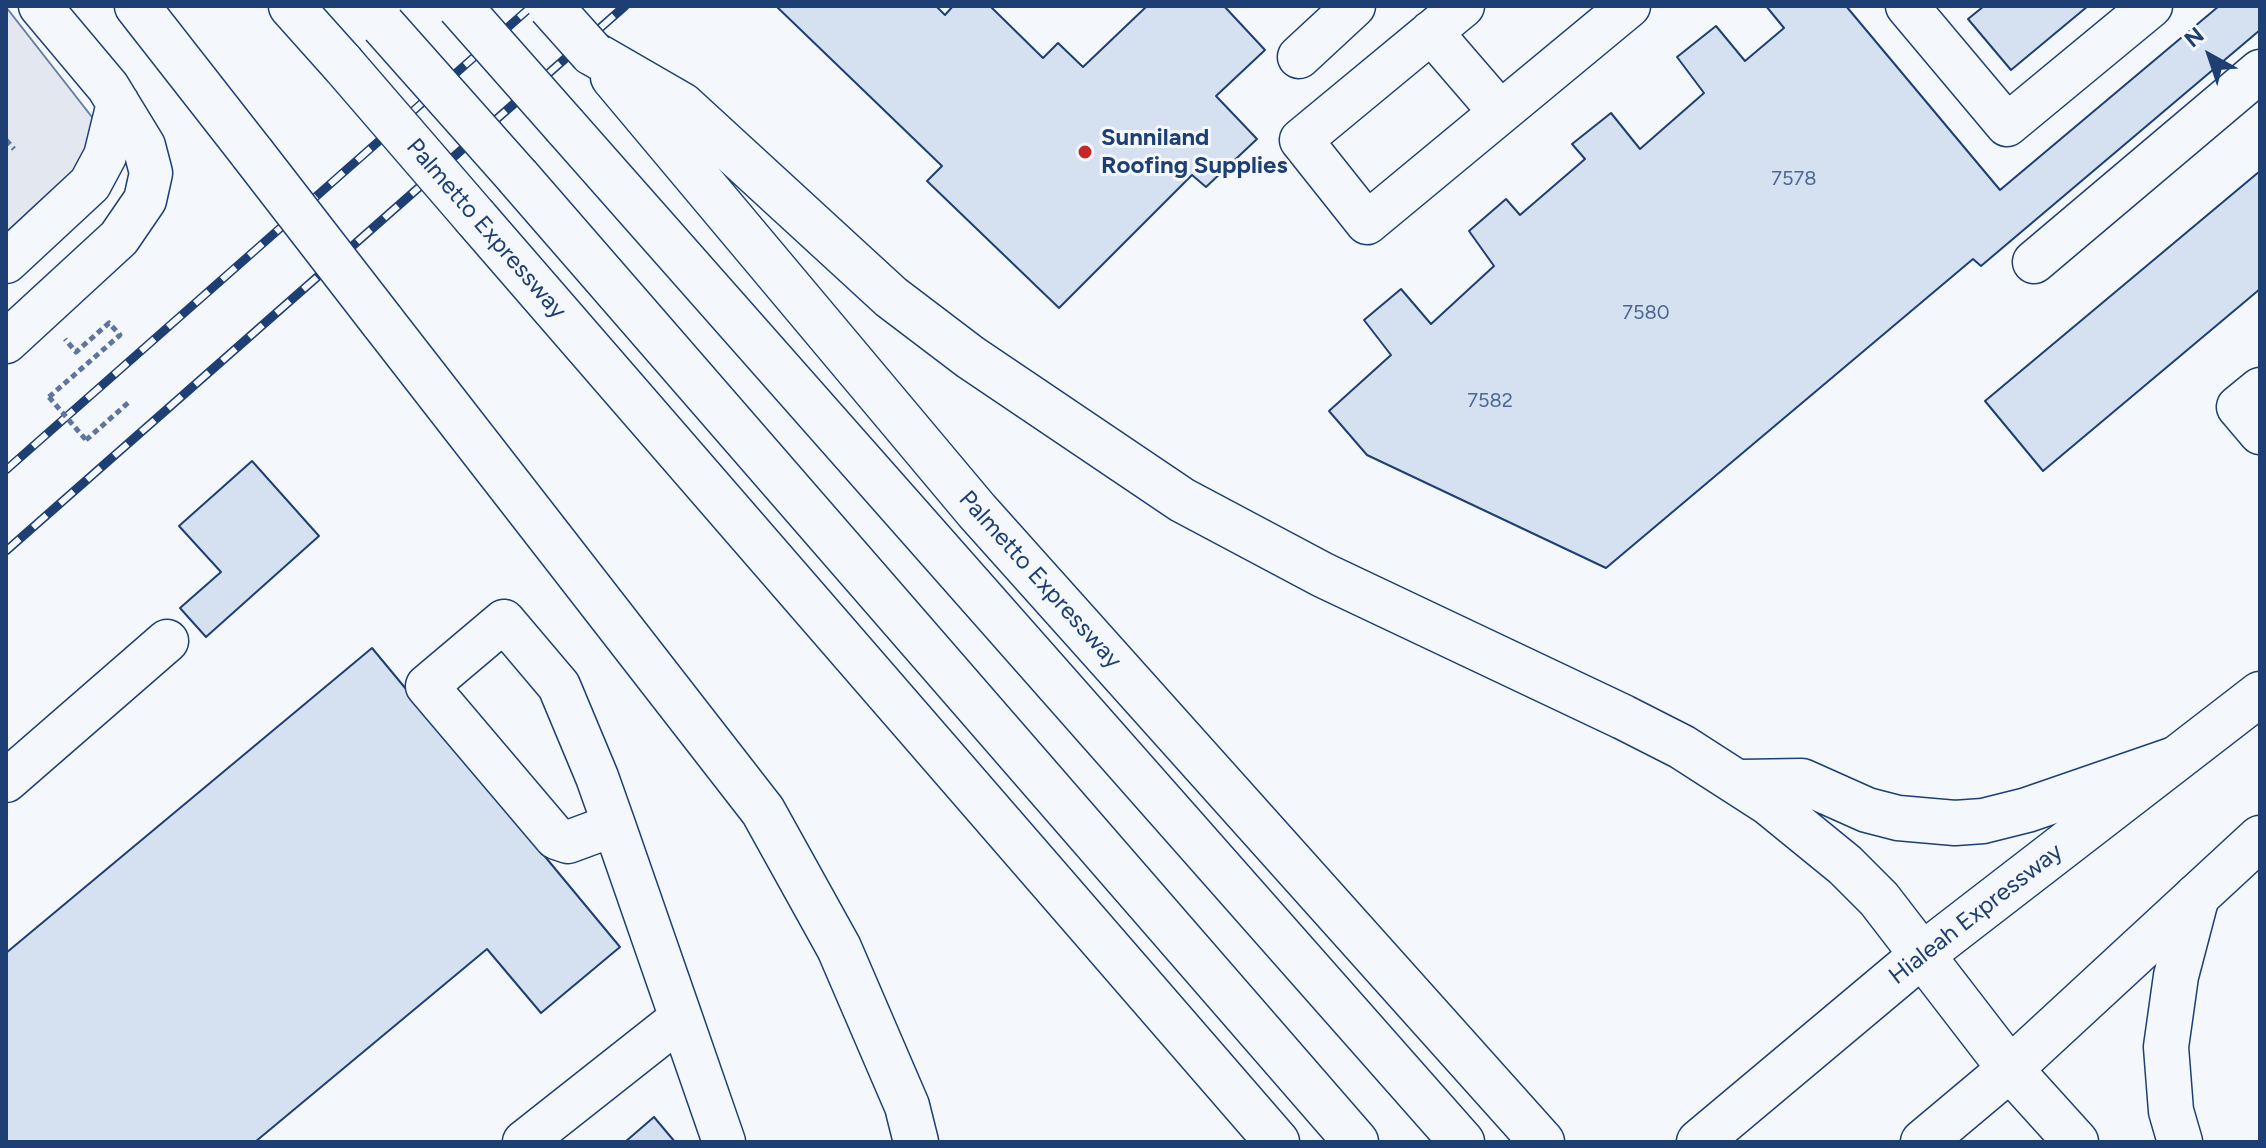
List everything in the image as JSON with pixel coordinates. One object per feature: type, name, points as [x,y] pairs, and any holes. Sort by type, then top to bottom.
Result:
[{"type":"main road","points":[[137,6],[638,645],[763,811],[839,948],[907,1106],[916,1142]]},
{"type":"main road","name":"Palmetto Expressway","points":[[291,6],[1277,1142]]},
{"type":"main road","points":[[459,6],[1462,1142]]},
{"type":"main road","name":"Palmetto Expressway","points":[[550,6],[612,69],[977,511],[1542,1142]]},
{"type":"main road","points":[[375,15],[1356,1142]]},
{"type":"main road","points":[[612,69],[682,105],[903,306],[1035,403],[1182,500],[1323,575],[1623,717],[1741,782],[1845,865],[1879,899],[2010,1069],[2076,1142]]},
{"type":"main road","name":"Hialeah Expressway","points":[[1699,1142],[1922,955],[2260,694]]},
{"type":"main road","points":[[1741,782],[1802,781],[1867,810],[1898,818],[1955,823],[1983,821],[2027,810],[2172,760]]},
{"type":"main road","points":[[1923,1142],[2010,1069],[2260,838]]},
{"type":"main road","points":[[2180,1142],[2171,1111],[2166,1047],[2176,976],[2197,896]]},
{"type":"street","points":[[6,342],[111,246],[145,200],[151,173],[150,160],[118,103],[90,63],[40,6]]},
{"type":"street","points":[[1299,57],[1354,6]]},
{"type":"street","points":[[1500,112],[1447,19],[1301,140],[1367,223],[1629,6]]},
{"type":"street","points":[[1907,6],[2007,125],[2151,6]]},
{"type":"street","points":[[2034,262],[2260,71]]},
{"type":"street","points":[[6,262],[90,184],[105,156],[118,103]]},
{"type":"street","points":[[2260,389],[2238,407],[2260,433]]},
{"type":"street","points":[[614,825],[568,842],[556,838],[427,686],[504,621],[559,686],[577,723],[614,825],[724,1142]]},
{"type":"street","points":[[6,781],[167,641]]},
{"type":"street","points":[[524,1142],[681,1018]]},
{"type":"path","points":[[6,140],[14,149]]},
{"type":"path","points":[[55,328],[76,352],[109,323],[120,335],[49,397],[86,440],[129,402]]},
{"type":"shaded area","points":[[6,7],[117,149],[6,252]]},
{"type":"building","name":"Sunniland Roofing Supplies","points":[[776,6],[936,6],[945,15],[953,6],[990,6],[1043,58],[1058,43],[1083,67],[1147,6],[1224,6],[1265,50],[1216,96],[1257,139],[1206,187],[1192,175],[1059,308],[927,181],[942,166]]},
{"type":"building","points":[[1766,6],[1846,6],[2000,190],[2219,6],[2260,6],[2260,30],[1981,266],[1973,259],[1606,568],[1367,455],[1329,411],[1391,355],[1364,320],[1401,289],[1431,324],[1494,266],[1469,231],[1506,199],[1520,215],[1585,159],[1572,144],[1611,113],[1640,149],[1704,93],[1677,57],[1716,26],[1745,61],[1784,28]]},
{"type":"building","points":[[1984,6],[2088,6],[2011,70],[1968,19]]},
{"type":"building","points":[[2260,171],[2260,289],[2043,471],[1985,401]]},
{"type":"building","points":[[252,461],[319,536],[206,637],[180,608],[221,572],[179,526]]},
{"type":"building","points":[[372,648],[620,947],[541,1013],[487,949],[255,1142],[6,1142],[6,953]]},
{"type":"building","points":[[654,1117],[675,1142],[625,1142]]},
{"type":"railway","points":[[6,470],[532,6]]},
{"type":"railway","points":[[6,551],[625,6]]},
{"type":"place","name":"Sunniland Roofing Supplies","points":[[1085,152]]}]
